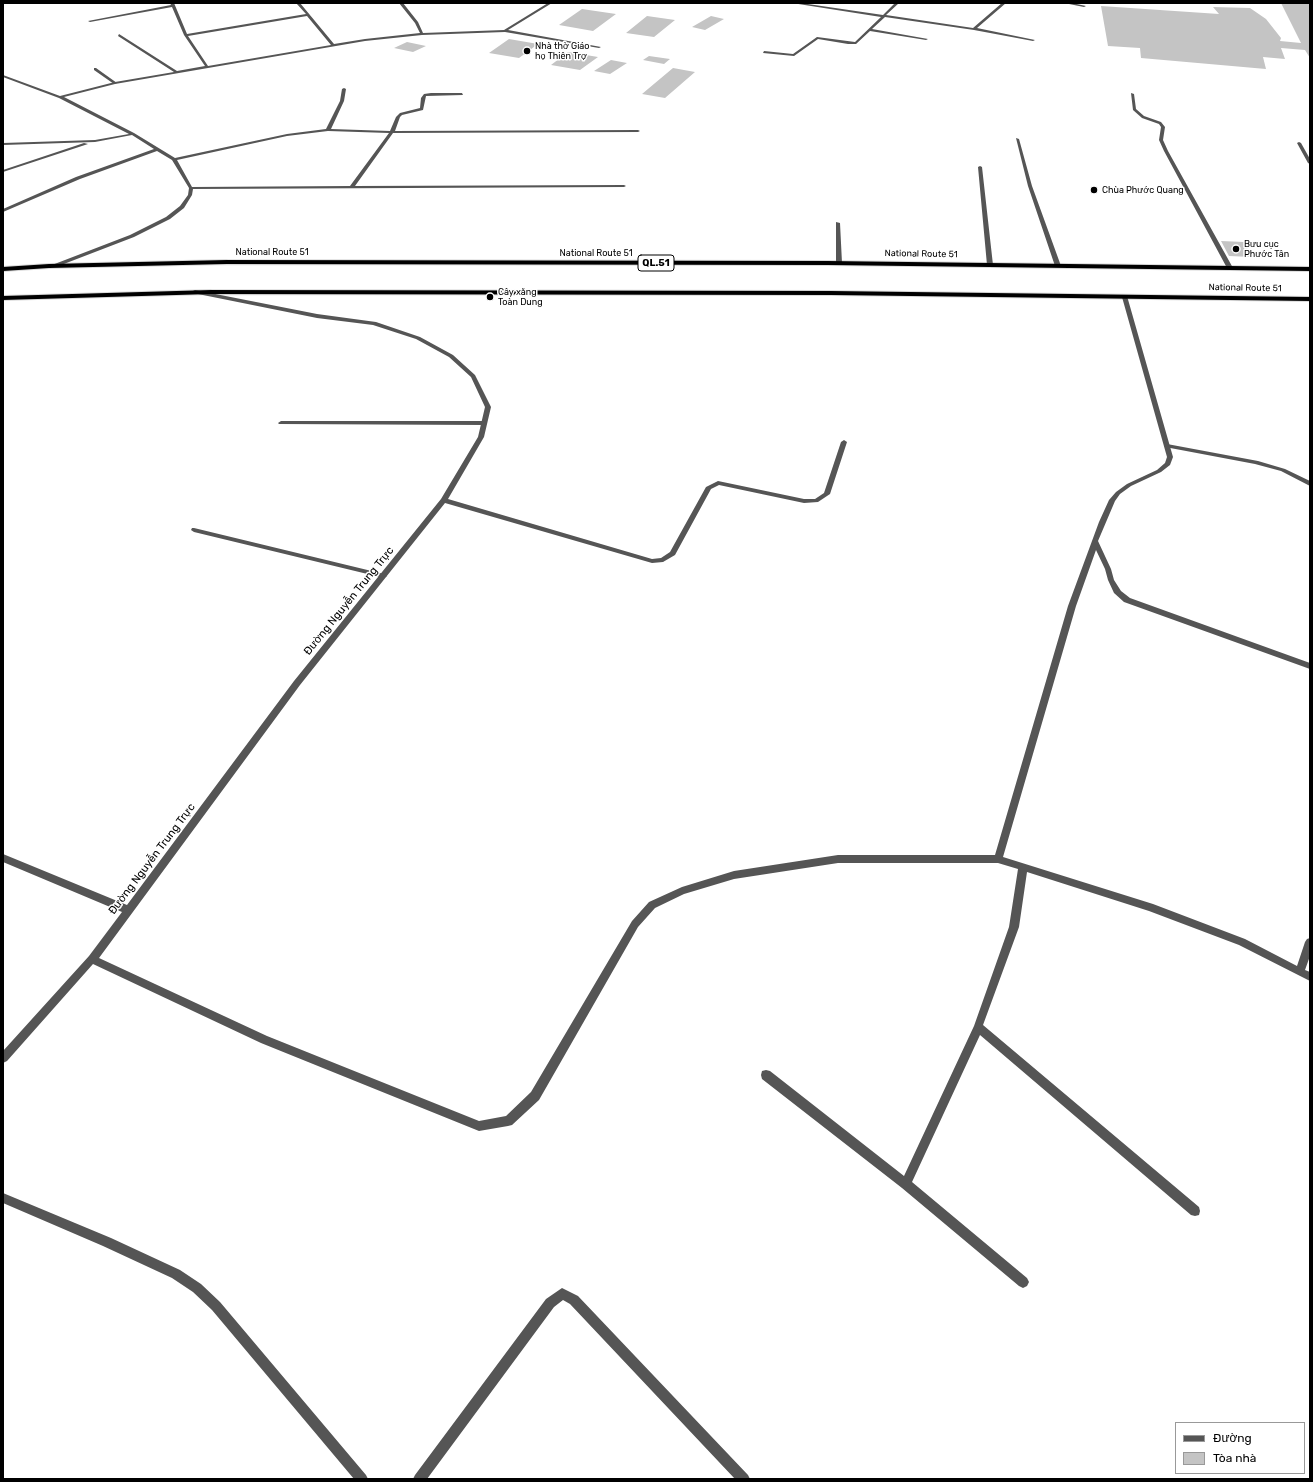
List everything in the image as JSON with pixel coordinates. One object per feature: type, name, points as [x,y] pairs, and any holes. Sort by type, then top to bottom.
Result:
[{"type":"highway","name":"National Route 51","points":[[3,269],[54,266],[227,262],[839,263],[1310,269]]},
{"type":"highway","name":"National Route 51","points":[[3,298],[195,292],[823,293],[1310,299]]},
{"type":"street","points":[[298,3],[333,45]]},
{"type":"street","points":[[401,3],[417,23],[422,34]]},
{"type":"street","points":[[505,31],[550,3]]},
{"type":"street","points":[[794,3],[974,29],[1033,40]]},
{"type":"street","points":[[764,52],[794,55],[817,38],[853,44],[897,3]]},
{"type":"street","points":[[974,29],[1004,3]]},
{"type":"street","points":[[1066,3],[1084,6]]},
{"type":"street","points":[[90,21],[173,5],[186,35],[207,67]]},
{"type":"street","points":[[186,35],[309,15]]},
{"type":"street","points":[[869,30],[926,39]]},
{"type":"street","points":[[60,97],[115,82],[175,71],[207,67],[333,45],[422,34],[505,31],[599,47]]},
{"type":"street","points":[[119,35],[175,71]]},
{"type":"street","points":[[95,68],[115,82]]},
{"type":"street","points":[[3,76],[60,97],[133,134],[174,159],[191,188],[190,195],[182,208],[168,218],[132,236],[54,266]]},
{"type":"street","points":[[328,130],[342,101],[344,89]]},
{"type":"street","points":[[351,188],[392,132],[398,117],[401,114],[422,109],[423,98],[425,95],[462,94]]},
{"type":"street","points":[[1132,94],[1134,108],[1143,117],[1160,124],[1163,127],[1161,140],[1230,268]]},
{"type":"street","points":[[174,159],[287,135],[328,130],[392,132],[638,131]]},
{"type":"street","points":[[3,171],[95,141],[133,134]]},
{"type":"street","points":[[1017,139],[1030,186],[1058,266]]},
{"type":"street","points":[[3,144],[95,141]]},
{"type":"street","points":[[1299,143],[1310,163]]},
{"type":"street","points":[[3,211],[78,178],[158,149]]},
{"type":"street","points":[[980,167],[990,265]]},
{"type":"street","points":[[191,188],[624,186]]},
{"type":"street","points":[[838,222],[839,263]]},
{"type":"street","name":"Đường Nguyễn Trung Trực","points":[[3,1058],[92,959],[297,682],[444,500],[481,437],[488,406],[473,376],[452,356],[418,338],[374,323],[317,316],[195,292]]},
{"type":"street","points":[[998,859],[1072,606],[1095,541],[1110,505],[1118,493],[1129,485],[1159,471],[1168,464],[1170,457],[1125,297]]},
{"type":"street","points":[[281,423],[484,423]]},
{"type":"street","points":[[444,500],[652,560],[662,560],[673,552],[708,488],[718,483],[804,501],[816,501],[827,494],[844,442]]},
{"type":"street","points":[[1166,446],[1256,462],[1283,470],[1310,484]]},
{"type":"street","points":[[194,530],[384,576]]},
{"type":"street","points":[[1095,541],[1118,593],[1127,600],[1310,666]]},
{"type":"street","points":[[3,858],[128,910]]},
{"type":"street","points":[[92,959],[264,1040],[478,1126],[508,1121],[536,1096],[636,924],[652,905],[682,891],[734,875],[838,859],[998,859],[1157,910],[1242,942],[1310,977]]},
{"type":"street","points":[[906,1184],[978,1027],[1014,927],[1023,866]]},
{"type":"street","points":[[1300,972],[1310,942]]},
{"type":"street","points":[[978,1027],[1195,1210]]},
{"type":"street","points":[[766,1075],[906,1184],[1023,1282]]},
{"type":"street","points":[[3,1198],[163,1267],[198,1288],[216,1306],[362,1479]]},
{"type":"street","points":[[419,1479],[550,1303],[562,1294],[574,1300],[744,1479]]},
{"type":"building","points":[[1281,3],[1310,3],[1310,58],[1305,50],[1281,48],[1285,59],[1263,57],[1266,69],[1141,58],[1140,48],[1108,46],[1101,6],[1219,14],[1213,7],[1250,8],[1266,19],[1281,38],[1280,41],[1301,43]]},
{"type":"building","points":[[582,9],[616,14],[593,31],[559,25]]},
{"type":"building","points":[[647,16],[675,20],[654,37],[626,33]]},
{"type":"building","points":[[711,16],[724,19],[705,30],[692,27]]},
{"type":"building","points":[[509,39],[538,44],[519,58],[489,53]]},
{"type":"building","points":[[407,42],[426,46],[413,52],[394,48]]},
{"type":"building","points":[[568,52],[598,57],[580,70],[551,65]]},
{"type":"building","points":[[649,56],[670,59],[664,64],[643,60]]},
{"type":"building","points":[[611,60],[627,63],[610,74],[594,71]]},
{"type":"building","points":[[673,68],[695,72],[665,98],[642,94]]},
{"type":"building","name":"Bưu cục Phước Tân","points":[[1221,241],[1244,242],[1252,257],[1229,256]]},
{"type":"waterway","points":[[3,3],[108,3]]},
{"type":"place","name":"Nhà thờ Giáo họ Thiên Trợ","points":[[527,51]]},
{"type":"place","name":"Chùa Phước Quang","points":[[1094,190]]},
{"type":"place","name":"Bưu cục Phước Tân","points":[[1236,249]]},
{"type":"place","name":"Cây xăng Toàn Dung","points":[[490,297]]}]
